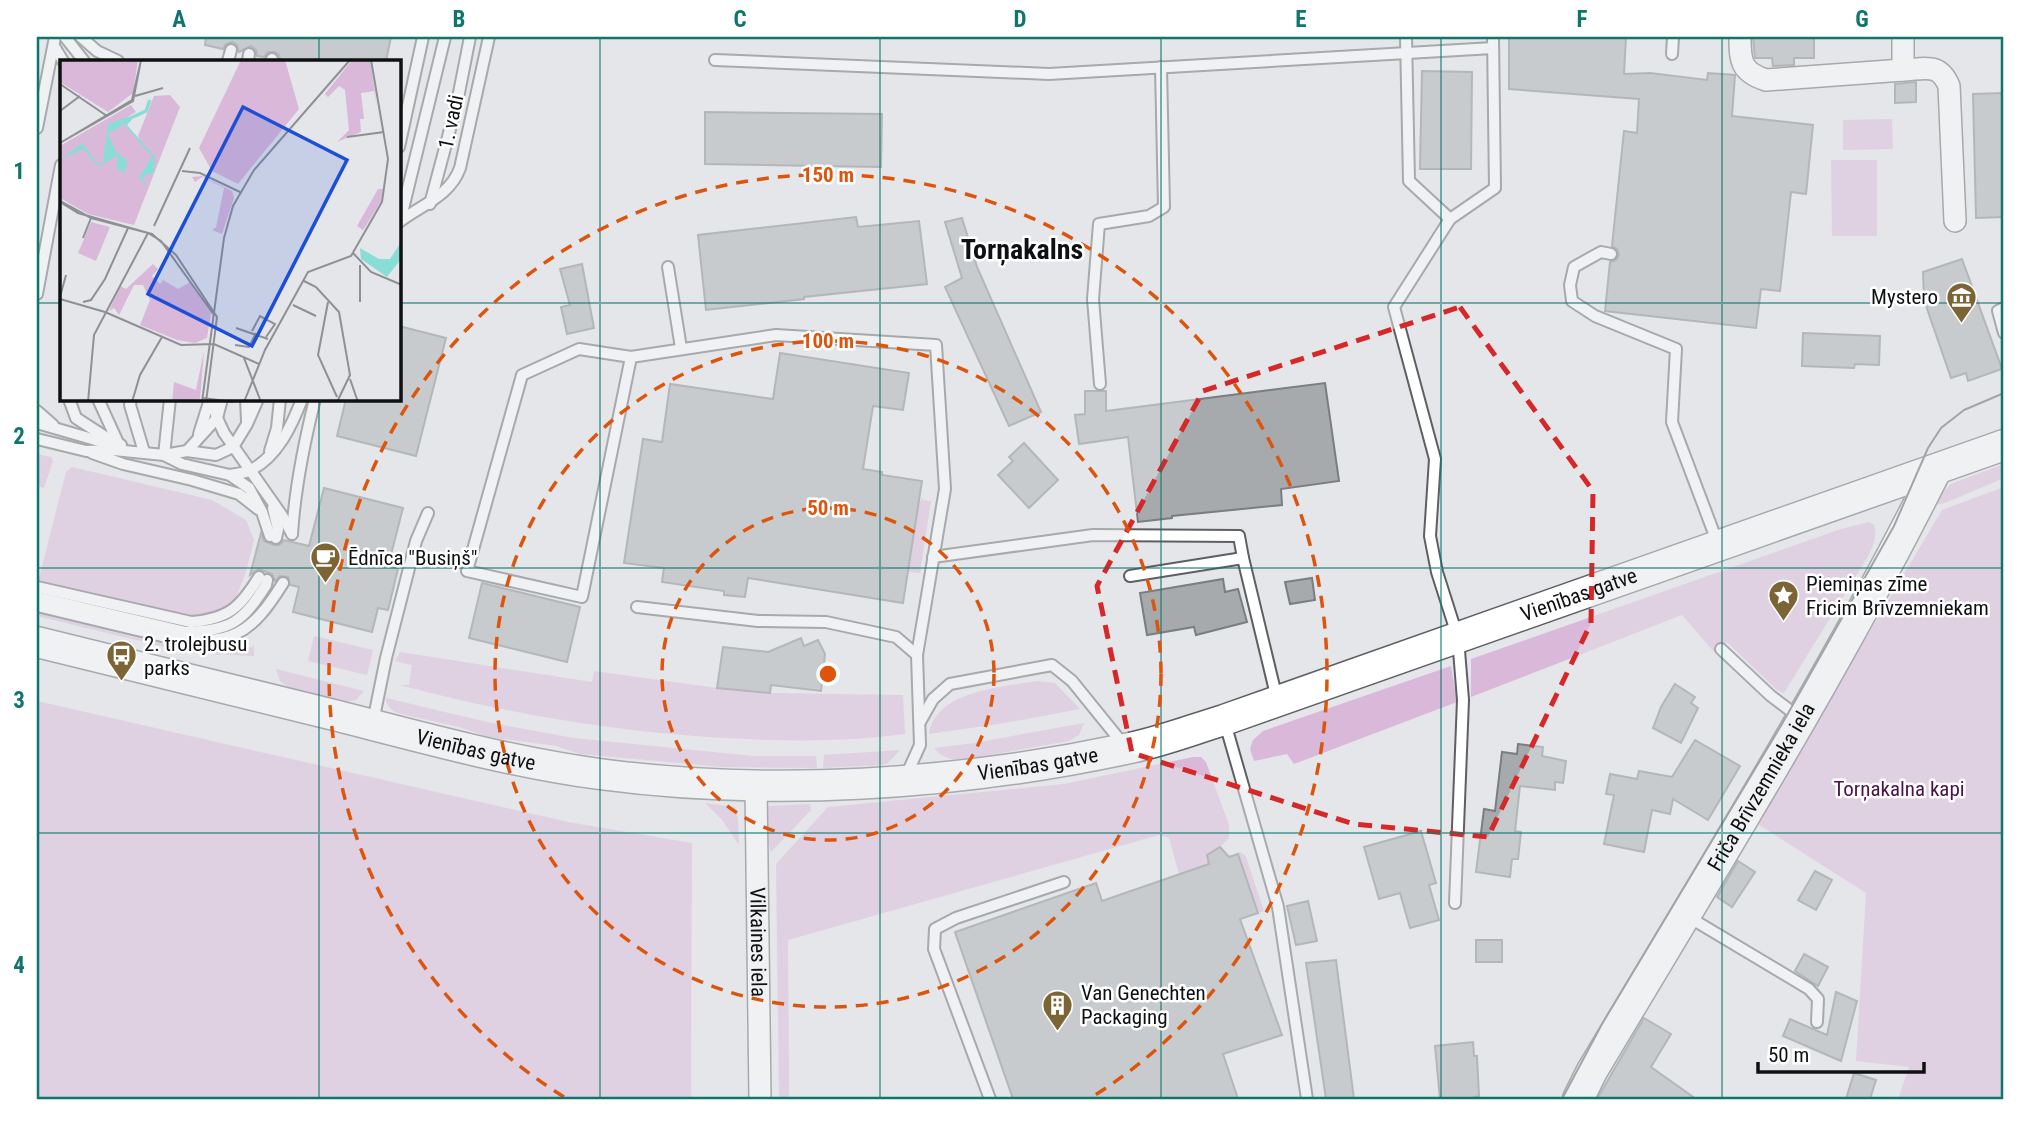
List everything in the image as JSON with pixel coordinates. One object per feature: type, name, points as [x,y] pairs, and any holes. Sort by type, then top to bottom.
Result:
[{"type":"main road","name":"Vienības gatve","points":[[37,642],[499,757],[599,774],[756,786],[904,780],[1021,767],[1127,749],[1224,720],[2004,445]]},
{"type":"main road","name":"Friča Brīvzemnieka iela","points":[[1578,1099],[1800,718],[1936,470]]},
{"type":"street","points":[[1740,37],[1740,58],[1745,68],[1766,80],[1935,68],[1945,75],[1950,86],[1955,221]]},
{"type":"street","points":[[1903,37],[1903,70]]},
{"type":"street","name":"Vilkaines iela","points":[[756,786],[760,1099]]},
{"type":"lane","points":[[65,37],[83,60]]},
{"type":"lane","points":[[81,37],[97,51],[116,60]]},
{"type":"lane","points":[[401,138],[423,37]]},
{"type":"lane","points":[[401,218],[445,37]]},
{"type":"lane","points":[[430,204],[457,103],[470,37]]},
{"type":"lane","name":"1. vadi","points":[[401,221],[430,204],[456,180],[489,37]]},
{"type":"lane","points":[[1406,37],[1409,181],[1450,219]]},
{"type":"lane","points":[[1672,54],[1673,37]]},
{"type":"lane","points":[[55,41],[63,60]]},
{"type":"lane","points":[[37,128],[55,41]]},
{"type":"lane","points":[[715,60],[1049,74],[1406,52],[1493,42],[1495,188],[1450,219],[1394,307],[1435,459],[1430,536],[1437,572],[1458,638],[1463,700],[1455,903]]},
{"type":"lane","points":[[1100,384],[1093,299],[1099,224],[1149,216],[1164,206],[1161,68]]},
{"type":"lane","points":[[37,294],[60,170]]},
{"type":"lane","points":[[1611,254],[1601,252],[1574,267],[1570,285],[1572,301],[1595,316],[1676,349],[1672,422],[1719,547]]},
{"type":"lane","points":[[668,267],[681,348]]},
{"type":"lane","points":[[2004,308],[1998,311],[2004,333]]},
{"type":"lane","points":[[631,357],[582,597],[467,571],[522,375],[579,349],[631,357],[776,335],[936,345],[945,489],[917,655],[920,745],[904,780]]},
{"type":"lane","points":[[70,401],[76,418],[119,445]]},
{"type":"lane","points":[[99,401],[119,445]]},
{"type":"lane","points":[[131,401],[144,452]]},
{"type":"lane","points":[[164,455],[170,401]]},
{"type":"lane","points":[[197,439],[210,401]]},
{"type":"lane","points":[[212,401],[217,418],[233,447],[284,517],[292,538],[293,511],[304,444],[315,401]]},
{"type":"lane","points":[[187,451],[217,418],[221,401]]},
{"type":"lane","points":[[246,401],[247,424]]},
{"type":"lane","points":[[164,455],[187,451],[216,455],[233,447],[257,401]]},
{"type":"lane","points":[[275,401],[277,429]]},
{"type":"lane","points":[[268,457],[277,429],[281,401]]},
{"type":"lane","points":[[230,475],[251,470],[268,457],[291,428],[301,401]]},
{"type":"lane","points":[[37,411],[58,429]]},
{"type":"lane","points":[[37,423],[164,455],[182,464],[230,475],[249,488],[273,537],[278,529],[271,502]]},
{"type":"lane","points":[[37,439],[239,494],[262,512]]},
{"type":"lane","points":[[86,451],[144,452]]},
{"type":"lane","points":[[372,725],[416,541],[428,513]]},
{"type":"lane","points":[[933,557],[1106,535],[1239,537],[1278,701]]},
{"type":"lane","points":[[1130,576],[1243,558]]},
{"type":"lane","points":[[37,587],[191,622],[208,621],[226,614],[244,601],[263,579],[266,585],[246,615],[223,627],[186,632],[37,597]]},
{"type":"lane","points":[[37,606],[170,639],[220,640],[243,632],[266,610],[283,583]]},
{"type":"lane","points":[[637,607],[758,621],[826,622],[896,637],[917,655]]},
{"type":"lane","points":[[1721,649],[1771,696],[1800,718]]},
{"type":"lane","points":[[920,722],[933,699],[950,684],[1052,665],[1072,681],[1127,749]]},
{"type":"lane","points":[[1224,720],[1278,907],[1307,1099]]},
{"type":"lane","points":[[990,1099],[934,949],[935,929],[956,918],[1064,881]]},
{"type":"lane","points":[[1685,914],[1809,989],[1818,999],[1817,1022]]},
{"type":"highlighted area","points":[[1460,307],[1593,491],[1591,623],[1488,837],[1354,824],[1132,753],[1097,586],[1203,391]]},
{"type":"green space","points":[[1892,119],[1893,149],[1843,150],[1843,120]]},
{"type":"green space","points":[[1831,160],[1877,160],[1877,236],[1832,236]]},
{"type":"green space","points":[[37,454],[51,457],[53,461],[44,488],[37,486]]},
{"type":"green space","points":[[2004,464],[2004,478],[1945,503],[1929,506],[1951,484]]},
{"type":"green space","points":[[72,467],[212,500],[246,520],[254,540],[246,572],[234,602],[212,615],[175,617],[38,582],[66,472]]},
{"type":"green space","name":"Torņakalna kapi","points":[[2004,487],[2004,1099],[1898,1099],[1909,1067],[1856,1061],[1866,893],[1756,823],[1942,510]]},
{"type":"green space","points":[[922,497],[923,500],[931,501],[920,573],[908,572],[919,501]]},
{"type":"green space","points":[[1869,522],[1874,525],[1875,534],[1869,554],[1784,693],[1777,690],[1727,642],[1715,653],[1682,615],[1471,697],[1471,659],[1841,529]]},
{"type":"green space","points":[[37,613],[190,651],[254,645],[254,656],[190,653],[37,616]]},
{"type":"green space","points":[[314,636],[373,650],[367,675],[308,661]]},
{"type":"green space","points":[[400,652],[592,682],[594,671],[770,693],[903,695],[905,734],[831,740],[708,737],[630,730],[552,718],[476,704],[399,685],[409,685],[412,665],[395,661]]},
{"type":"green space","points":[[1451,666],[1457,702],[1294,764],[1287,754],[1254,761],[1250,749],[1253,740],[1263,731]]},
{"type":"green space","points":[[276,669],[364,691],[356,700],[344,702],[288,687],[280,681]]},
{"type":"green space","points":[[1037,681],[1055,683],[1080,709],[929,734],[934,719],[957,699],[990,689]]},
{"type":"green space","points":[[386,698],[491,723],[574,738],[753,756],[816,756],[817,768],[722,767],[580,754],[556,746],[489,737],[401,714],[391,709]]},
{"type":"green space","points":[[37,701],[568,822],[692,843],[691,1099],[37,1099]]},
{"type":"green space","points":[[1084,723],[1079,735],[1069,741],[967,759],[949,758],[934,748],[974,743]]},
{"type":"green space","points":[[900,750],[888,763],[882,765],[823,768],[824,755]]},
{"type":"green space","points":[[1201,757],[1206,762],[1229,825],[1229,838],[1207,855],[1209,864],[1179,874],[1169,838],[1159,835],[788,940],[789,1099],[779,1099],[776,864],[828,807],[1064,784]]},
{"type":"green space","points":[[705,803],[735,807],[739,845],[722,820]]},
{"type":"green space","points":[[810,804],[811,810],[771,852],[762,819],[767,806]]},
{"type":"green space","points":[[1237,852],[1246,857],[1264,911],[1258,913]]},
{"type":"building","points":[[206,37],[391,37],[386,60],[280,60],[275,52],[268,52],[264,57],[257,56],[256,50],[251,46],[239,52],[237,45],[232,42],[226,44],[223,49],[205,45]]},
{"type":"building","points":[[1509,37],[1626,37],[1624,74],[1650,73],[1707,80],[1708,73],[1735,75],[1732,116],[1813,125],[1806,194],[1791,192],[1780,291],[1761,289],[1756,328],[1605,311],[1610,262],[1616,260],[1619,255],[1617,249],[1612,246],[1624,131],[1637,133],[1639,99],[1509,89]]},
{"type":"building","points":[[1753,37],[1814,37],[1814,58],[1794,58],[1794,65],[1773,66],[1772,58],[1755,58]]},
{"type":"building","points":[[1422,71],[1472,72],[1471,169],[1420,169]]},
{"type":"building","points":[[1916,82],[1916,102],[1895,103],[1895,84]]},
{"type":"building","points":[[2004,93],[2004,217],[1976,218],[1973,94]]},
{"type":"building","points":[[705,112],[882,114],[881,167],[705,164]]},
{"type":"building","points":[[856,217],[858,227],[919,221],[927,284],[706,310],[698,235]]},
{"type":"building","points":[[962,218],[977,267],[1041,412],[1009,426],[945,287],[962,278],[945,222]]},
{"type":"building","points":[[1962,259],[2002,369],[1968,381],[1966,373],[1951,378],[1924,300],[1923,272]]},
{"type":"building","points":[[582,264],[594,328],[567,334],[561,307],[570,305],[560,269]]},
{"type":"building","points":[[401,327],[446,338],[416,456],[337,436],[346,401],[401,401]]},
{"type":"building","points":[[1803,333],[1880,336],[1879,365],[1855,364],[1854,368],[1802,366]]},
{"type":"building","points":[[780,353],[909,373],[903,410],[873,406],[863,469],[922,481],[903,603],[748,578],[745,597],[724,595],[724,591],[662,582],[664,568],[624,563],[643,439],[662,442],[670,384],[773,399]]},
{"type":"building","points":[[1325,383],[1339,481],[1281,489],[1282,505],[1138,522],[1128,437],[1079,444],[1075,415],[1085,414],[1085,391],[1106,391],[1106,411]]},
{"type":"building","points":[[1024,443],[1058,480],[1029,508],[998,475],[1013,461],[1009,457]]},
{"type":"building","points":[[324,488],[403,508],[388,566],[398,569],[388,610],[378,608],[372,632],[293,612],[299,587],[290,585],[288,577],[280,576],[275,581],[272,574],[259,569],[250,575],[261,533],[264,541],[274,545],[279,545],[284,540],[309,546]]},
{"type":"building","points":[[1312,578],[1315,600],[1290,604],[1285,582]]},
{"type":"building","points":[[1223,579],[1225,592],[1238,589],[1247,622],[1196,635],[1194,627],[1147,635],[1140,593]]},
{"type":"building","points":[[482,583],[580,607],[567,662],[469,638]]},
{"type":"building","points":[[801,638],[804,646],[818,640],[825,654],[821,691],[771,685],[770,693],[717,688],[723,647],[768,652]]},
{"type":"building","points":[[1675,684],[1695,697],[1691,703],[1698,708],[1681,743],[1653,728],[1661,707]]},
{"type":"building","points":[[1695,740],[1740,766],[1708,820],[1673,799],[1670,814],[1652,810],[1644,852],[1604,844],[1614,795],[1606,794],[1610,774],[1637,779],[1639,771],[1672,777]]},
{"type":"building","points":[[1518,744],[1543,747],[1542,756],[1566,761],[1563,783],[1555,782],[1555,790],[1520,786],[1515,831],[1521,832],[1518,859],[1512,859],[1510,877],[1476,872],[1484,809],[1495,811],[1502,752],[1517,754]]},
{"type":"building","points":[[1421,831],[1436,883],[1429,885],[1439,920],[1410,928],[1400,893],[1379,899],[1364,847]]},
{"type":"building","points":[[1220,847],[1229,857],[1238,854],[1258,913],[1240,919],[1282,1035],[1223,1054],[1238,1099],[1013,1099],[955,932],[1096,883],[1102,901],[1209,864],[1207,855]]},
{"type":"building","points":[[1738,861],[1755,872],[1732,907],[1717,897]]},
{"type":"building","points":[[1815,871],[1832,880],[1816,910],[1798,900]]},
{"type":"building","points":[[1308,901],[1317,941],[1296,945],[1287,906]]},
{"type":"building","points":[[1476,940],[1502,940],[1502,962],[1476,962]]},
{"type":"building","points":[[1804,954],[1828,967],[1818,986],[1795,971]]},
{"type":"building","points":[[1336,960],[1354,1099],[1326,1099],[1306,963]]},
{"type":"building","points":[[1836,992],[1857,1001],[1841,1061],[1783,1036],[1790,1019],[1827,1035]]},
{"type":"building","points":[[1644,1018],[1671,1034],[1651,1067],[1696,1099],[1597,1099]]},
{"type":"building","points":[[1473,1042],[1474,1056],[1477,1056],[1479,1096],[1475,1097],[1476,1099],[1440,1099],[1435,1046]]},
{"type":"building","points":[[1854,1073],[1876,1080],[1870,1099],[1846,1099]]},
{"type":"tram line","points":[[1562,1099],[1602,1024],[1782,724],[1894,526],[1928,448],[1941,428],[1964,410],[2004,393]]},
{"type":"place","name":"Mystero","points":[[1961,324]]},
{"type":"place","name":"Ēdnīca \"Busiņš\"","points":[[325,585]]},
{"type":"place","name":"Piemiņas zīme Fricim Brīvzemniekam","points":[[1783,623]]},
{"type":"place","name":"2. trolejbusu parks","points":[[121,683]]},
{"type":"place","name":"Van Genechten Packaging","points":[[1058,1032]]},
{"type":"district","name":"Torņakalns","points":[[1022,249]]}]
